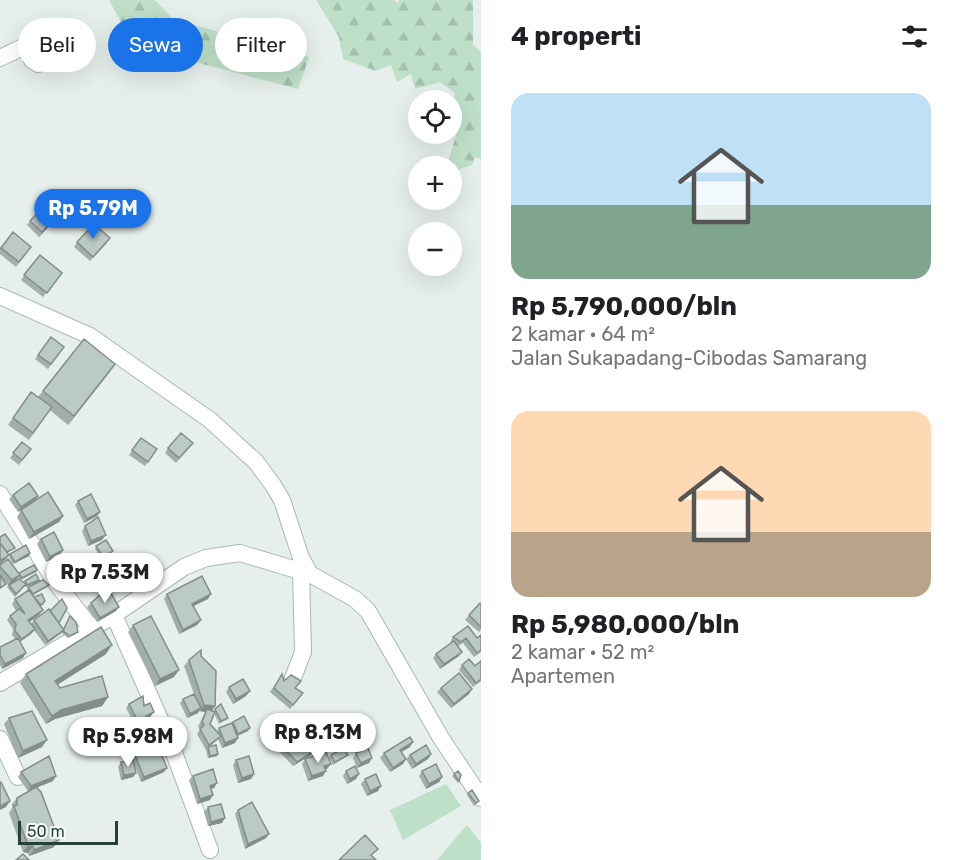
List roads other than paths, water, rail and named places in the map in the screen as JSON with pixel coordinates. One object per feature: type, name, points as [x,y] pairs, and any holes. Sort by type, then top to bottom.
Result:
[{"type":"street","points":[[0,58],[18,49]]},
{"type":"street","points":[[0,296],[90,336],[210,420],[256,462],[282,500],[305,572],[303,652],[293,678]]},
{"type":"street","points":[[0,494],[57,584],[91,628]]},
{"type":"street","points":[[0,683],[114,615],[184,567],[216,555],[240,554],[305,572],[355,599],[368,611],[441,738],[481,798]]},
{"type":"street","points":[[114,615],[170,742],[210,850]]},
{"type":"street","points":[[0,739],[18,777]]}]
